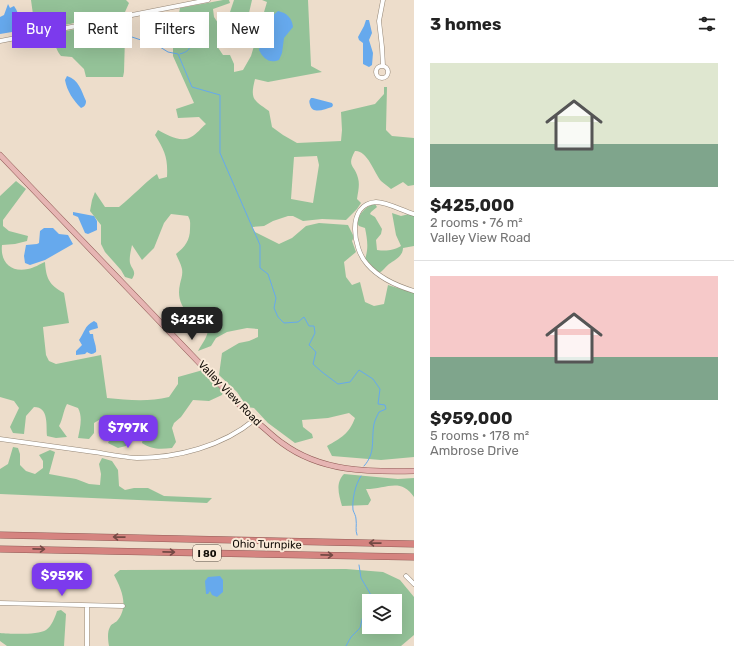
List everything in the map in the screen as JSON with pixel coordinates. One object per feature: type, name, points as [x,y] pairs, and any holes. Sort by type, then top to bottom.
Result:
[{"type":"highway","name":"Ohio Turnpike","points":[[0,535],[414,544]]},
{"type":"highway","name":"Ohio Turnpike","points":[[0,549],[414,557]]},
{"type":"main road","name":"Valley View Road","points":[[0,155],[254,420],[283,444],[297,453],[320,463],[344,469],[361,471],[414,471]]},
{"type":"street","points":[[0,41],[208,0]]},
{"type":"street","points":[[383,66],[379,21],[384,0]]},
{"type":"street","points":[[414,214],[380,202],[371,203],[360,211],[355,221],[359,253],[370,268],[394,284],[414,291]]},
{"type":"street","points":[[0,439],[125,457],[154,457],[179,454],[200,448],[234,434],[254,420]]},
{"type":"street","points":[[406,576],[414,584]]},
{"type":"street","points":[[0,603],[123,606]]},
{"type":"street","points":[[87,606],[87,646]]},
{"type":"green space","points":[[31,0],[126,0],[129,3],[125,12],[74,12],[74,23],[66,25],[66,12],[33,12]]},
{"type":"green space","points":[[229,0],[230,3],[213,9],[214,17],[217,22],[217,48],[223,55],[230,55],[234,64],[234,72],[243,70],[251,56],[253,48],[274,48],[274,12],[264,12],[267,2],[262,0],[308,0],[311,66],[322,72],[268,82],[255,79],[253,91],[254,98],[259,104],[269,111],[272,127],[297,143],[341,141],[341,112],[375,104],[384,94],[384,87],[387,87],[386,130],[392,136],[414,138],[414,185],[408,186],[403,182],[391,189],[381,181],[367,158],[363,154],[355,151],[352,156],[351,163],[358,178],[359,186],[357,199],[361,203],[346,220],[322,219],[303,221],[293,216],[288,216],[264,226],[252,227],[255,232],[279,244],[292,238],[306,226],[319,223],[348,225],[354,237],[352,241],[356,252],[344,262],[346,277],[352,285],[360,282],[365,302],[374,306],[384,304],[388,285],[414,293],[414,457],[381,460],[332,456],[327,446],[340,438],[350,428],[355,418],[349,413],[328,418],[302,420],[303,427],[312,434],[313,438],[295,443],[268,423],[254,408],[247,407],[237,392],[219,375],[222,353],[239,343],[258,337],[258,329],[247,328],[227,332],[216,338],[211,346],[198,351],[207,334],[208,330],[206,321],[203,315],[195,313],[190,315],[184,309],[179,297],[182,269],[176,254],[182,249],[189,237],[190,219],[188,216],[171,214],[164,223],[154,248],[142,260],[132,245],[130,263],[134,272],[132,279],[125,277],[121,270],[105,252],[101,244],[101,225],[90,211],[95,192],[105,207],[119,207],[157,174],[159,179],[167,177],[165,155],[155,135],[158,130],[174,138],[187,139],[206,124],[199,117],[178,118],[176,109],[194,103],[173,56],[173,48],[209,48],[209,12],[179,12],[180,8]],"holes":[[[317,156],[319,165],[313,203],[291,199],[294,157]]]},
{"type":"green space","points":[[234,0],[252,0],[249,12],[230,12]]},
{"type":"green space","points":[[74,29],[74,48],[125,48],[123,77],[86,77],[84,69],[72,57],[61,56],[56,48],[66,48],[66,31]]},
{"type":"green space","points":[[16,181],[26,189],[3,220],[3,226],[9,231],[28,236],[27,241],[2,245],[5,261],[12,268],[22,270],[35,267],[45,262],[47,277],[55,287],[64,293],[69,323],[43,327],[46,355],[49,361],[56,364],[101,355],[107,398],[146,400],[169,397],[178,384],[178,377],[203,370],[223,392],[222,395],[209,401],[193,400],[181,417],[174,423],[172,428],[176,442],[172,448],[164,449],[149,447],[142,443],[143,432],[140,425],[138,423],[131,423],[126,446],[118,448],[108,443],[117,424],[114,419],[104,417],[94,423],[94,433],[89,439],[78,438],[81,423],[80,411],[78,408],[67,404],[59,426],[67,437],[56,438],[47,436],[46,417],[42,410],[34,407],[26,416],[24,434],[13,433],[10,427],[19,408],[14,401],[0,397],[0,196]]},
{"type":"green space","points":[[375,204],[377,207],[370,214],[375,217],[382,229],[381,234],[376,240],[377,250],[395,249],[401,246],[396,235],[392,213],[401,216],[409,214],[414,215],[414,246],[403,248],[400,256],[379,273],[372,268],[365,259],[367,239],[365,228],[359,226],[357,223],[363,211]]},
{"type":"green space","points":[[13,447],[18,448],[20,454],[20,465],[26,471],[35,474],[43,468],[43,461],[39,455],[50,450],[55,452],[49,474],[76,479],[89,484],[100,485],[101,474],[99,464],[102,458],[112,461],[118,470],[119,486],[125,490],[134,488],[148,488],[164,496],[212,498],[207,503],[0,494],[0,469],[8,464]]},
{"type":"green space","points":[[344,474],[398,479],[414,478],[414,497],[404,487],[387,486],[366,489],[371,500],[368,505],[342,506],[339,493],[339,481]]},
{"type":"green space","points":[[346,569],[383,572],[400,580],[414,597],[414,635],[401,646],[109,646],[109,629],[111,625],[121,616],[123,610],[122,592],[114,575],[120,570]]},
{"type":"green space","points":[[61,610],[66,614],[64,646],[7,646],[0,641],[0,633],[17,634],[42,632],[46,630],[52,624],[57,611]]},
{"type":"water","points":[[8,4],[10,8],[14,6],[17,12],[12,12],[12,32],[0,34],[0,17],[4,15]]},
{"type":"water","points":[[278,11],[284,13],[292,21],[293,27],[284,38],[282,53],[279,60],[269,61],[262,56],[259,50],[259,48],[274,48],[274,15]]},
{"type":"water","points":[[366,20],[369,20],[372,33],[369,40],[373,53],[372,65],[369,67],[363,64],[363,43],[358,37]]},
{"type":"water","points":[[67,76],[74,80],[81,89],[86,101],[82,108],[75,102],[69,92],[65,80]]},
{"type":"water","points":[[311,98],[332,103],[333,105],[332,107],[316,111],[310,104],[309,101]]},
{"type":"water","points":[[73,212],[94,216],[97,221],[97,230],[88,234],[85,233],[78,217],[73,215]]},
{"type":"water","points":[[44,228],[53,228],[59,234],[68,235],[73,244],[45,260],[30,265],[25,263],[24,256],[26,245],[39,243],[40,231]]},
{"type":"water","points":[[94,321],[97,323],[98,328],[89,331],[90,334],[93,334],[96,352],[93,354],[87,352],[85,354],[76,355],[76,351],[82,345],[79,340],[86,327]]},
{"type":"water","points":[[220,576],[223,580],[223,592],[217,597],[212,595],[210,591],[206,594],[205,581],[208,577]]},
{"type":"waterway","points":[[132,37],[148,44],[160,47],[168,52],[178,54],[192,87],[220,95],[220,153],[260,245],[260,268],[268,274],[276,298],[274,308],[278,317],[284,323],[298,322],[304,317],[309,326],[314,326],[315,333],[309,345],[316,352],[313,364],[338,384],[350,382],[359,370],[373,379],[380,389],[378,404],[385,405],[386,409],[379,412],[375,420],[372,451],[364,466]]},
{"type":"waterway","points":[[180,54],[187,51],[190,48]]},
{"type":"waterway","points":[[357,535],[353,502],[354,493],[361,476]]},
{"type":"waterway","points":[[346,646],[351,637],[360,628],[367,599],[371,595],[361,578],[359,565]]}]
